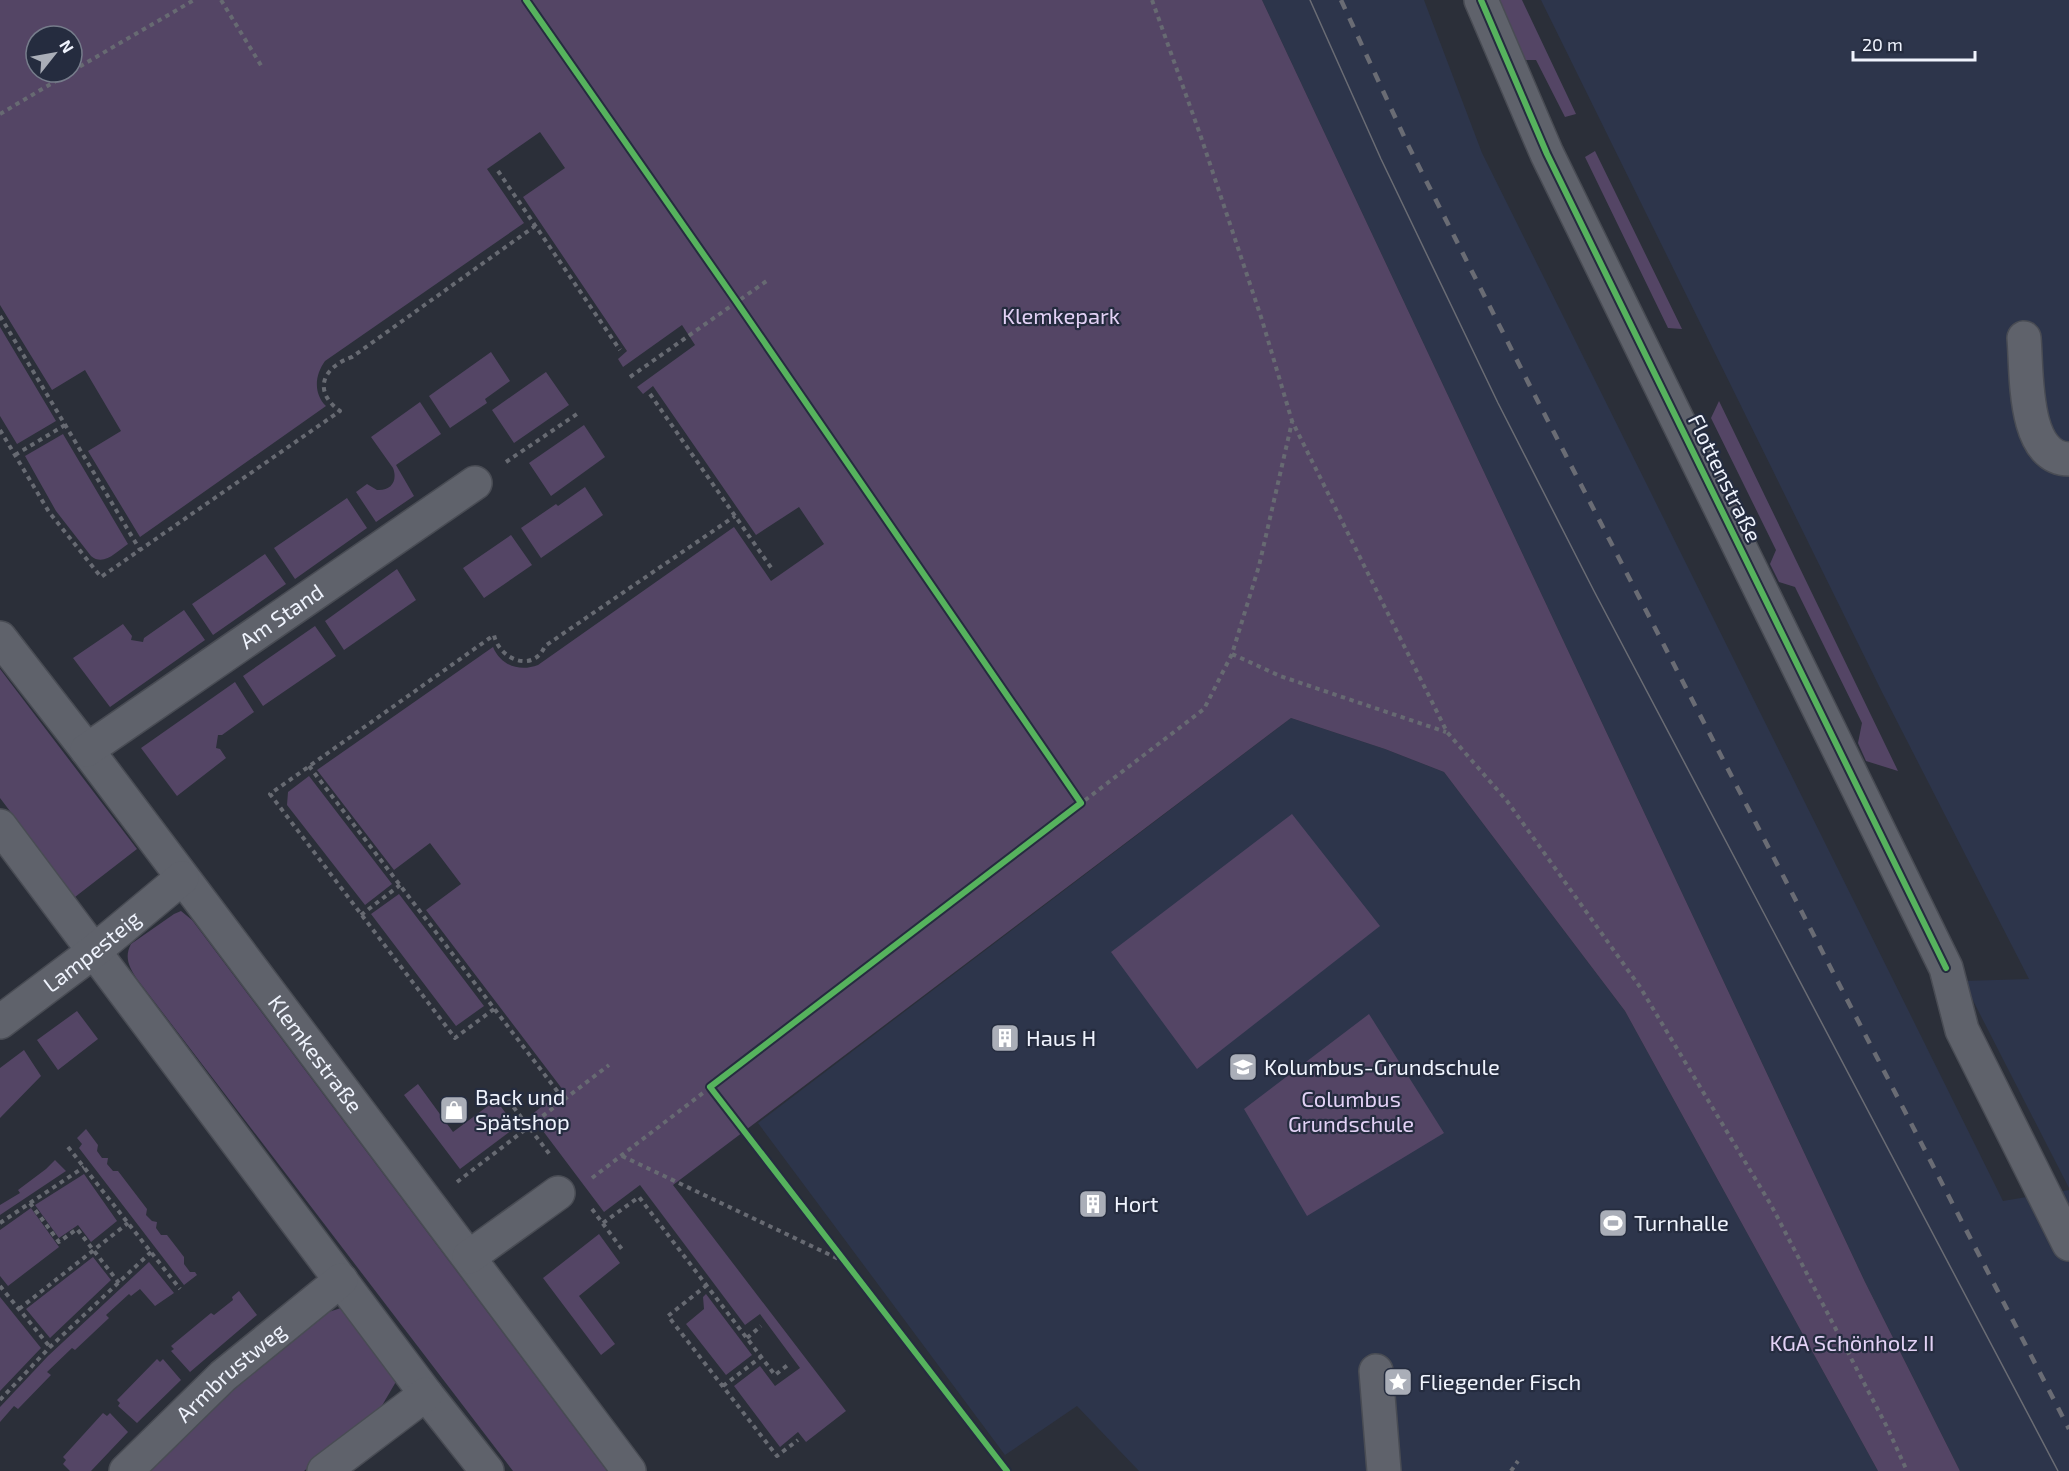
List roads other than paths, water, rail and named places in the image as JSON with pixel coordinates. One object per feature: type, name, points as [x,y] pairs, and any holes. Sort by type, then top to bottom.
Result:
[{"type":"street","name":"Flottenstraße","points":[[1480,0],[1546,154],[1946,968],[1962,1030],[2069,1244]]},
{"type":"street","points":[[2024,338],[2030,417],[2040,443],[2061,459],[2069,459]]},
{"type":"street","name":"Am Stand","points":[[87,750],[476,483]]},
{"type":"street","name":"Klemkestraße","points":[[0,638],[87,750],[629,1471]]},
{"type":"street","points":[[0,826],[426,1394],[487,1471]]},
{"type":"street","name":"Lampesteig","points":[[0,1022],[93,952],[182,878]]},
{"type":"street","points":[[469,1257],[558,1193]]},
{"type":"street","name":"Armbrustweg","points":[[126,1471],[223,1376],[341,1280]]},
{"type":"street","points":[[1376,1371],[1384,1471]]},
{"type":"street","points":[[324,1471],[426,1394]]},
{"type":"tram line","points":[[1310,0],[1381,159],[1498,403],[1594,591],[2058,1471]]},
{"type":"railway","points":[[1341,0],[1408,145],[1531,388],[2069,1429]]},
{"type":"place","name":"Haus H","points":[[1005,1038]]},
{"type":"place","name":"Kolumbus-Grundschule","points":[[1243,1067]]},
{"type":"place","name":"Back und Spätshop","points":[[454,1110]]},
{"type":"place","name":"Hort","points":[[1093,1204]]},
{"type":"place","name":"Turnhalle","points":[[1613,1223]]},
{"type":"place","name":"Fliegender Fisch","points":[[1398,1382]]},
{"type":"park label","name":"Klemkepark","points":[[1061,316]]},
{"type":"park label","name":"Columbus Grundschule","points":[[1351,1112]]},
{"type":"park label","name":"KGA Schönholz II","points":[[1852,1343]]}]
